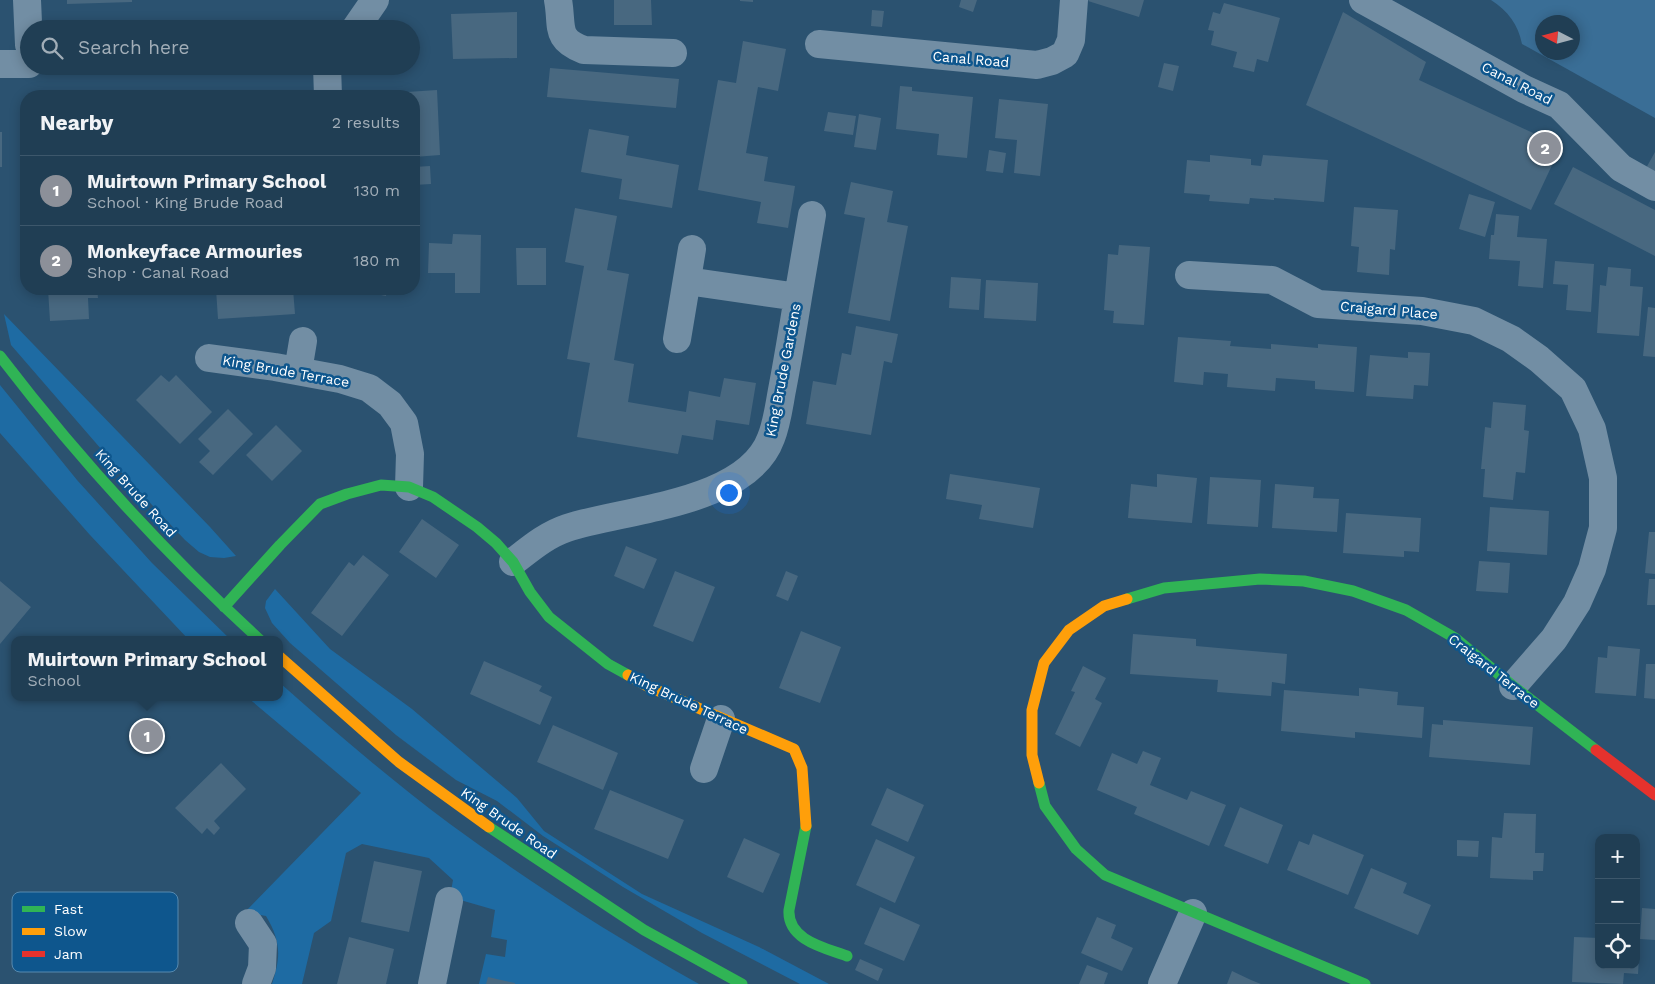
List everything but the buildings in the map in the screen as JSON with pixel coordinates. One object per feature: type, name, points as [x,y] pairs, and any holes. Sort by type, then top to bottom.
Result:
[{"type":"street","points":[[27,0],[28,20]]},
{"type":"street","points":[[361,20],[375,0]]},
{"type":"street","points":[[558,0],[561,28],[564,38],[571,46],[584,50],[672,53]]},
{"type":"street","name":"Canal Road","points":[[820,44],[1036,65],[1052,61],[1065,54],[1071,40],[1074,0]]},
{"type":"street","name":"Canal Road","points":[[1363,0],[1524,89],[1559,105],[1622,168],[1655,187]]},
{"type":"street","points":[[0,64],[20,64]]},
{"type":"street","points":[[327,75],[328,90]]},
{"type":"street","points":[[798,297],[812,215]]},
{"type":"street","points":[[677,339],[692,249]]},
{"type":"street","name":"Craigard Place","points":[[1189,275],[1272,280],[1318,304],[1422,311],[1474,321],[1511,339],[1540,359],[1573,389],[1592,429],[1603,478],[1603,528],[1592,569],[1577,603],[1554,639],[1513,686]]},
{"type":"street","name":"King Brude Gardens","points":[[513,562],[540,540],[566,528],[672,503],[714,490],[739,477],[759,460],[771,439],[778,411],[798,297],[687,281]]},
{"type":"street","points":[[298,371],[303,341]]},
{"type":"street","name":"King Brude Road","points":[[0,356],[93,469],[150,533],[256,636]]},
{"type":"street","name":"King Brude Terrace","points":[[208,358],[340,378],[369,388],[390,404],[404,423],[410,454],[409,487]]},
{"type":"street","name":"King Brude Terrace","points":[[224,607],[320,504],[347,494],[381,485],[409,487],[433,497],[477,527],[496,543],[513,562],[530,592],[549,617],[608,664],[647,686],[794,749],[802,768],[806,826],[789,910],[789,921],[794,930],[806,940],[847,956]]},
{"type":"street","name":"Craigard Terrace","points":[[1365,984],[1106,875],[1076,849],[1045,806],[1032,755],[1032,710],[1044,663],[1069,630],[1104,606],[1164,588],[1260,579],[1304,581],[1353,591],[1406,610],[1455,638],[1513,686],[1655,795]]},
{"type":"street","name":"King Brude Road","points":[[283,660],[400,762],[510,843],[644,930],[742,984]]},
{"type":"street","points":[[704,769],[721,719]]},
{"type":"street","points":[[432,984],[449,901]]},
{"type":"street","points":[[1162,984],[1193,913]]},
{"type":"street","points":[[249,923],[262,944],[262,968],[256,984]]},
{"type":"shaded area","points":[[1491,0],[1655,0],[1655,118],[1551,60],[1580,60],[1580,15],[1535,15],[1535,51],[1522,44],[1515,24],[1507,13]]},
{"type":"shaded area","points":[[4,314],[236,556],[224,558],[210,557],[199,552],[185,540],[121,472],[11,345]]},
{"type":"shaded area","points":[[0,385],[77,480],[152,563],[227,636],[185,636],[90,535],[0,433]]},
{"type":"shaded area","points":[[275,589],[330,649],[412,709],[517,798],[544,831],[642,894],[759,947],[829,984],[800,984],[702,933],[623,887],[543,836],[497,801],[456,780],[396,735],[290,643],[272,623],[265,608],[266,601]]},
{"type":"shaded area","points":[[283,686],[385,773],[480,846],[603,928],[699,984],[479,984],[486,954],[505,957],[507,940],[491,937],[495,910],[450,897],[453,880],[429,858],[362,844],[346,853],[331,921],[314,933],[302,984],[272,984],[278,957],[275,933],[266,916],[245,912],[361,793],[252,701],[283,701]]},
{"type":"traffic: fast","points":[[0,356],[91,468],[190,573],[256,636]]},
{"type":"traffic: fast","points":[[224,607],[320,504],[347,494],[381,485],[409,487],[433,497],[477,527],[496,543],[513,562],[530,592],[549,617],[608,664],[628,675]]},
{"type":"traffic: fast","points":[[1127,599],[1164,588],[1260,579],[1304,581],[1353,591],[1406,610],[1455,638],[1513,686],[1596,750]]},
{"type":"traffic: fast","points":[[1039,783],[1045,806],[1076,849],[1105,875],[1365,984]]},
{"type":"traffic: fast","points":[[806,826],[789,910],[790,920],[794,929],[801,936],[818,946],[847,956]]},
{"type":"traffic: fast","points":[[489,827],[644,930],[742,984]]},
{"type":"traffic: slow","points":[[1039,783],[1032,755],[1032,710],[1044,663],[1069,630],[1104,606],[1127,599]]},
{"type":"traffic: slow","points":[[283,660],[399,762],[489,827]]},
{"type":"traffic: slow","points":[[628,675],[647,686],[794,749],[802,768],[806,826]]},
{"type":"traffic: jam","points":[[1596,750],[1655,795]]},
{"type":"place","name":"Monkeyface Armouries","points":[[1545,148]]},
{"type":"place","name":"Muirtown Primary School","points":[[147,736]]}]
